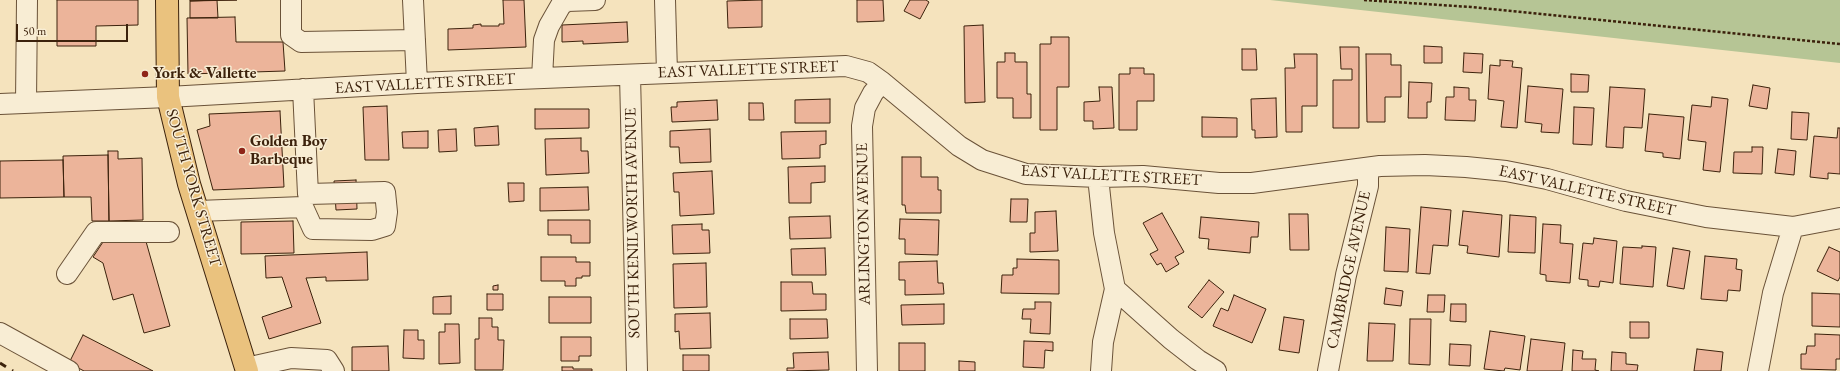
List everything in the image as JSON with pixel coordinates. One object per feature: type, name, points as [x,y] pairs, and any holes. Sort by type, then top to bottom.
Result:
[{"type":"main road","name":"SOUTH YORK STREET","points":[[167,0],[168,97],[198,211],[247,370]]},
{"type":"street","points":[[26,103],[27,0]]},
{"type":"street","points":[[290,0],[291,35],[301,42],[415,40]]},
{"type":"street","points":[[413,0],[417,83]]},
{"type":"street","points":[[542,78],[544,40],[549,26],[561,6],[567,1],[595,0]]},
{"type":"street","points":[[665,0],[667,73]]},
{"type":"street","name":"EAST VALLETTE STREET","points":[[0,104],[168,97],[417,83],[846,66],[868,72],[959,146],[982,160],[1026,174],[1098,177],[1143,176],[1219,183],[1252,183],[1368,168],[1425,165],[1466,167],[1506,171],[1547,179],[1626,201],[1706,217],[1793,227],[1840,218]]},
{"type":"street","name":"SOUTH KENILWORTH AVENUE","points":[[630,75],[637,371]]},
{"type":"street","name":"ARLINGTON AVENUE","points":[[867,371],[862,126],[866,108],[873,93],[882,82]]},
{"type":"street","points":[[198,211],[305,201],[303,89]]},
{"type":"street","name":"CAMBRIDGE AVENUE","points":[[1328,371],[1346,274],[1368,186],[1368,168]]},
{"type":"street","points":[[1098,177],[1104,233],[1114,289],[1103,342],[1101,371]]},
{"type":"street","points":[[1758,371],[1773,293],[1793,227]]},
{"type":"street","points":[[66,274],[96,232],[169,232]]},
{"type":"street","points":[[1114,289],[1170,339],[1198,360],[1216,371]]},
{"type":"street","points":[[0,334],[70,371]]},
{"type":"street","points":[[247,370],[291,358],[327,360],[334,371]]},
{"type":"path","points":[[1364,0],[1471,7],[1840,44]]},
{"type":"green space","points":[[1270,0],[1840,0],[1840,63]]},
{"type":"building","points":[[57,0],[138,0],[138,25],[96,26],[96,46],[57,46]]},
{"type":"building","points":[[190,0],[237,0],[190,1]]},
{"type":"building","points":[[217,0],[218,18],[190,18],[190,1]]},
{"type":"building","points":[[503,0],[524,0],[526,47],[448,50],[448,29],[473,28],[473,25],[481,24],[481,26],[499,26],[499,24],[504,24]]},
{"type":"building","points":[[762,0],[762,27],[728,28],[727,1]]},
{"type":"building","points":[[857,0],[883,0],[884,21],[857,22]]},
{"type":"building","points":[[910,0],[926,0],[929,2],[920,19],[904,11]]},
{"type":"building","points":[[235,17],[236,42],[283,42],[285,71],[188,74],[187,18]]},
{"type":"building","points":[[627,22],[628,42],[583,44],[583,41],[562,42],[562,25]]},
{"type":"building","points":[[983,25],[985,102],[965,103],[964,26]]},
{"type":"building","points":[[1051,37],[1069,37],[1069,87],[1057,87],[1057,130],[1040,130],[1040,44],[1051,44]]},
{"type":"building","points":[[1424,46],[1442,47],[1442,63],[1424,63]]},
{"type":"building","points":[[1340,47],[1359,47],[1359,128],[1333,128],[1333,80],[1352,80],[1352,69],[1341,69]]},
{"type":"building","points":[[1242,49],[1256,49],[1257,70],[1242,70]]},
{"type":"building","points":[[1005,53],[1015,53],[1015,62],[1027,62],[1027,94],[1031,94],[1031,118],[1013,118],[1013,98],[997,98],[997,62],[1005,62]]},
{"type":"building","points":[[1464,53],[1483,54],[1482,73],[1463,72]]},
{"type":"building","points":[[1294,54],[1317,54],[1317,106],[1302,106],[1302,132],[1286,132],[1285,68],[1295,68]]},
{"type":"building","points":[[1366,54],[1391,54],[1391,65],[1401,65],[1401,97],[1385,97],[1385,122],[1367,122]]},
{"type":"building","points":[[1500,60],[1513,61],[1512,67],[1522,68],[1517,128],[1501,127],[1504,101],[1488,99],[1490,65],[1500,66]]},
{"type":"building","points":[[1130,68],[1144,68],[1144,74],[1154,74],[1154,101],[1137,101],[1137,130],[1119,130],[1119,74],[1130,74]]},
{"type":"building","points":[[1571,74],[1589,75],[1588,92],[1571,92]]},
{"type":"building","points":[[1409,82],[1432,83],[1431,102],[1427,102],[1427,118],[1408,118]]},
{"type":"building","points":[[1753,85],[1770,88],[1767,109],[1749,106]]},
{"type":"building","points":[[1528,86],[1563,89],[1559,133],[1541,132],[1542,124],[1525,122]]},
{"type":"building","points":[[1099,87],[1112,87],[1114,128],[1093,129],[1093,121],[1084,121],[1084,102],[1100,101]]},
{"type":"building","points":[[1454,87],[1469,88],[1469,100],[1476,100],[1475,121],[1445,120],[1446,97],[1454,97]]},
{"type":"building","points":[[1610,87],[1645,89],[1642,128],[1624,127],[1623,148],[1606,147]]},
{"type":"building","points":[[1712,97],[1728,99],[1720,172],[1703,170],[1706,142],[1688,140],[1692,105],[1711,107]]},
{"type":"building","points":[[1276,98],[1277,137],[1255,138],[1255,130],[1252,130],[1251,99]]},
{"type":"building","points":[[830,99],[830,123],[795,123],[795,100]]},
{"type":"building","points":[[717,100],[718,120],[672,122],[671,107],[677,107],[677,102]]},
{"type":"building","points":[[749,103],[763,103],[764,120],[749,120]]},
{"type":"building","points":[[387,106],[389,160],[365,160],[363,107]]},
{"type":"building","points":[[1574,107],[1594,108],[1592,145],[1573,144]]},
{"type":"building","points":[[535,109],[589,109],[589,128],[535,129]]},
{"type":"building","points":[[280,111],[284,187],[213,190],[197,130],[210,126],[209,114]]},
{"type":"building","points":[[1792,112],[1809,113],[1807,140],[1791,139]]},
{"type":"building","points":[[1649,114],[1684,117],[1680,159],[1663,157],[1663,153],[1645,151]]},
{"type":"building","points":[[1202,117],[1237,118],[1237,137],[1202,137]]},
{"type":"building","points":[[498,126],[499,145],[475,146],[474,128]]},
{"type":"building","points":[[1838,128],[1840,128],[1840,174],[1828,173],[1828,179],[1810,177],[1814,136],[1837,138]]},
{"type":"building","points":[[456,129],[457,151],[439,152],[438,130]]},
{"type":"building","points":[[710,129],[711,162],[680,163],[679,147],[670,147],[670,131]]},
{"type":"building","points":[[428,131],[428,148],[403,148],[402,132]]},
{"type":"building","points":[[826,131],[826,144],[820,145],[820,158],[782,159],[781,132]]},
{"type":"building","points":[[581,138],[581,151],[588,151],[589,173],[546,175],[545,139]]},
{"type":"building","points":[[1752,147],[1763,147],[1762,174],[1733,173],[1734,152],[1752,152]]},
{"type":"building","points":[[1778,149],[1796,151],[1794,175],[1775,173]]},
{"type":"building","points":[[108,151],[118,151],[118,159],[142,158],[143,220],[109,221]]},
{"type":"building","points":[[108,155],[109,221],[92,221],[91,197],[64,197],[63,156]]},
{"type":"building","points":[[902,157],[921,157],[921,177],[938,177],[938,190],[941,190],[941,213],[906,213],[905,205],[902,205]]},
{"type":"building","points":[[63,160],[64,197],[0,198],[0,161]]},
{"type":"building","points":[[825,166],[825,182],[811,183],[811,203],[789,203],[788,167]]},
{"type":"building","points":[[712,171],[714,214],[680,216],[679,192],[674,192],[673,173]]},
{"type":"building","points":[[356,180],[357,209],[336,210],[334,181]]},
{"type":"building","points":[[508,183],[524,183],[524,201],[509,202]]},
{"type":"building","points":[[588,187],[589,210],[540,211],[540,188]]},
{"type":"building","points":[[1011,199],[1028,199],[1027,222],[1010,222]]},
{"type":"building","points":[[1421,207],[1451,210],[1448,246],[1433,245],[1430,274],[1416,273]]},
{"type":"building","points":[[1056,211],[1058,251],[1030,252],[1030,233],[1035,233],[1035,212]]},
{"type":"building","points":[[1463,211],[1502,215],[1499,257],[1467,253],[1468,246],[1459,245]]},
{"type":"building","points":[[1162,213],[1184,252],[1175,257],[1179,264],[1166,272],[1161,263],[1157,265],[1150,254],[1158,250],[1143,223]]},
{"type":"building","points":[[1289,214],[1308,214],[1309,250],[1290,250]]},
{"type":"building","points":[[1510,215],[1536,217],[1535,253],[1508,252]]},
{"type":"building","points":[[830,216],[831,238],[790,239],[789,217]]},
{"type":"building","points":[[1201,217],[1259,222],[1258,237],[1251,237],[1250,253],[1208,249],[1209,239],[1199,238]]},
{"type":"building","points":[[900,219],[939,220],[938,255],[905,254],[905,239],[899,239]]},
{"type":"building","points":[[548,220],[590,220],[590,243],[571,243],[571,235],[548,235]]},
{"type":"building","points":[[293,221],[294,253],[241,254],[241,222]]},
{"type":"building","points":[[702,224],[702,230],[709,230],[710,253],[673,254],[672,225]]},
{"type":"building","points":[[1543,224],[1561,225],[1560,243],[1573,244],[1570,283],[1546,281],[1546,275],[1540,274]]},
{"type":"building","points":[[1386,227],[1410,229],[1408,272],[1384,271]]},
{"type":"building","points":[[145,238],[170,326],[144,333],[133,294],[113,300],[103,263],[93,257],[105,239]]},
{"type":"building","points":[[1594,238],[1617,241],[1613,283],[1600,281],[1599,287],[1588,286],[1588,280],[1579,279],[1583,243],[1593,244]]},
{"type":"building","points":[[1642,246],[1656,247],[1653,287],[1620,284],[1623,247],[1642,248]]},
{"type":"building","points":[[1829,247],[1840,252],[1840,277],[1838,281],[1817,271]]},
{"type":"building","points":[[825,248],[826,275],[792,275],[791,249]]},
{"type":"building","points":[[1673,248],[1690,251],[1684,289],[1667,286]]},
{"type":"building","points":[[367,252],[368,280],[326,281],[326,277],[306,278],[321,323],[269,339],[262,317],[292,307],[282,277],[266,278],[265,256]]},
{"type":"building","points":[[1705,256],[1737,259],[1736,269],[1742,270],[1740,291],[1728,290],[1727,301],[1701,299]]},
{"type":"building","points":[[541,257],[576,257],[576,262],[590,262],[590,276],[576,278],[576,286],[565,286],[565,281],[541,281]]},
{"type":"building","points":[[1017,259],[1059,260],[1059,294],[1001,293],[1002,275],[1013,275],[1013,268],[1017,268]]},
{"type":"building","points":[[937,261],[938,283],[943,283],[944,294],[905,295],[905,280],[899,280],[899,262]]},
{"type":"building","points":[[706,263],[707,307],[674,308],[673,264]]},
{"type":"building","points":[[1209,280],[1224,292],[1202,318],[1188,307]]},
{"type":"building","points":[[781,282],[812,282],[813,294],[826,294],[826,310],[781,311]]},
{"type":"building","points":[[498,285],[498,290],[493,290],[493,286]]},
{"type":"building","points":[[1386,288],[1403,291],[1401,306],[1384,304]]},
{"type":"building","points":[[1812,293],[1840,294],[1840,327],[1812,326]]},
{"type":"building","points":[[487,294],[503,294],[503,310],[487,310]]},
{"type":"building","points":[[1234,295],[1266,309],[1252,343],[1213,326],[1221,308],[1228,311]]},
{"type":"building","points":[[1428,295],[1445,295],[1444,312],[1427,312]]},
{"type":"building","points":[[451,296],[451,314],[433,314],[433,297]]},
{"type":"building","points":[[549,297],[591,297],[591,323],[549,323]]},
{"type":"building","points":[[1035,302],[1051,302],[1050,334],[1030,333],[1031,319],[1022,319],[1023,309],[1035,309]]},
{"type":"building","points":[[944,304],[944,324],[902,325],[901,305]]},
{"type":"building","points":[[1451,304],[1466,304],[1466,322],[1450,321]]},
{"type":"building","points":[[710,313],[711,348],[680,349],[679,331],[675,332],[675,314]]},
{"type":"building","points":[[1284,317],[1304,320],[1299,353],[1279,350]]},
{"type":"building","points":[[479,318],[492,318],[492,327],[498,327],[498,340],[504,340],[503,370],[475,370],[475,339],[479,339]]},
{"type":"building","points":[[790,319],[827,319],[828,338],[790,339]]},
{"type":"building","points":[[1410,319],[1431,319],[1430,365],[1409,364]]},
{"type":"building","points":[[1630,322],[1649,322],[1649,338],[1630,338]]},
{"type":"building","points":[[1369,323],[1395,324],[1393,361],[1367,361]]},
{"type":"building","points":[[445,324],[459,324],[460,363],[439,364],[439,332],[445,332]]},
{"type":"building","points":[[404,330],[418,330],[418,340],[424,340],[424,359],[403,358]]},
{"type":"building","points":[[1490,331],[1525,336],[1520,370],[1505,368],[1504,371],[1484,369]]},
{"type":"building","points":[[1815,334],[1840,335],[1840,359],[1836,359],[1836,370],[1801,369],[1801,354],[1806,354],[1807,346],[1815,346]]},
{"type":"building","points":[[83,335],[153,371],[84,371],[69,363]]},
{"type":"building","points":[[561,337],[591,337],[591,356],[579,356],[579,361],[561,361]]},
{"type":"building","points":[[1531,339],[1565,343],[1562,371],[1527,371]]},
{"type":"building","points":[[1024,341],[1053,342],[1053,351],[1045,350],[1044,368],[1023,367]]},
{"type":"building","points":[[899,343],[925,343],[925,371],[899,371]]},
{"type":"building","points":[[1450,344],[1471,345],[1470,366],[1449,365]]},
{"type":"building","points":[[388,346],[389,371],[352,371],[352,347]]},
{"type":"building","points":[[1697,349],[1723,352],[1721,371],[1694,371]]},
{"type":"building","points":[[1573,350],[1583,351],[1582,359],[1596,359],[1595,370],[1599,371],[1572,371]]},
{"type":"building","points":[[828,352],[829,370],[787,371],[787,368],[794,368],[793,353]]},
{"type":"building","points":[[1612,352],[1626,353],[1626,364],[1638,365],[1637,371],[1611,371]]},
{"type":"building","points":[[683,355],[709,355],[709,371],[683,371]]},
{"type":"building","points":[[959,361],[975,362],[975,371],[959,371]]},
{"type":"building","points":[[562,367],[573,367],[573,369],[592,369],[592,371],[562,371]]},
{"type":"railway","points":[[0,363],[13,371]]},
{"type":"place","name":"York & Vallette","points":[[145,74]]},
{"type":"place","name":"Golden Boy Barbeque","points":[[242,151]]}]
